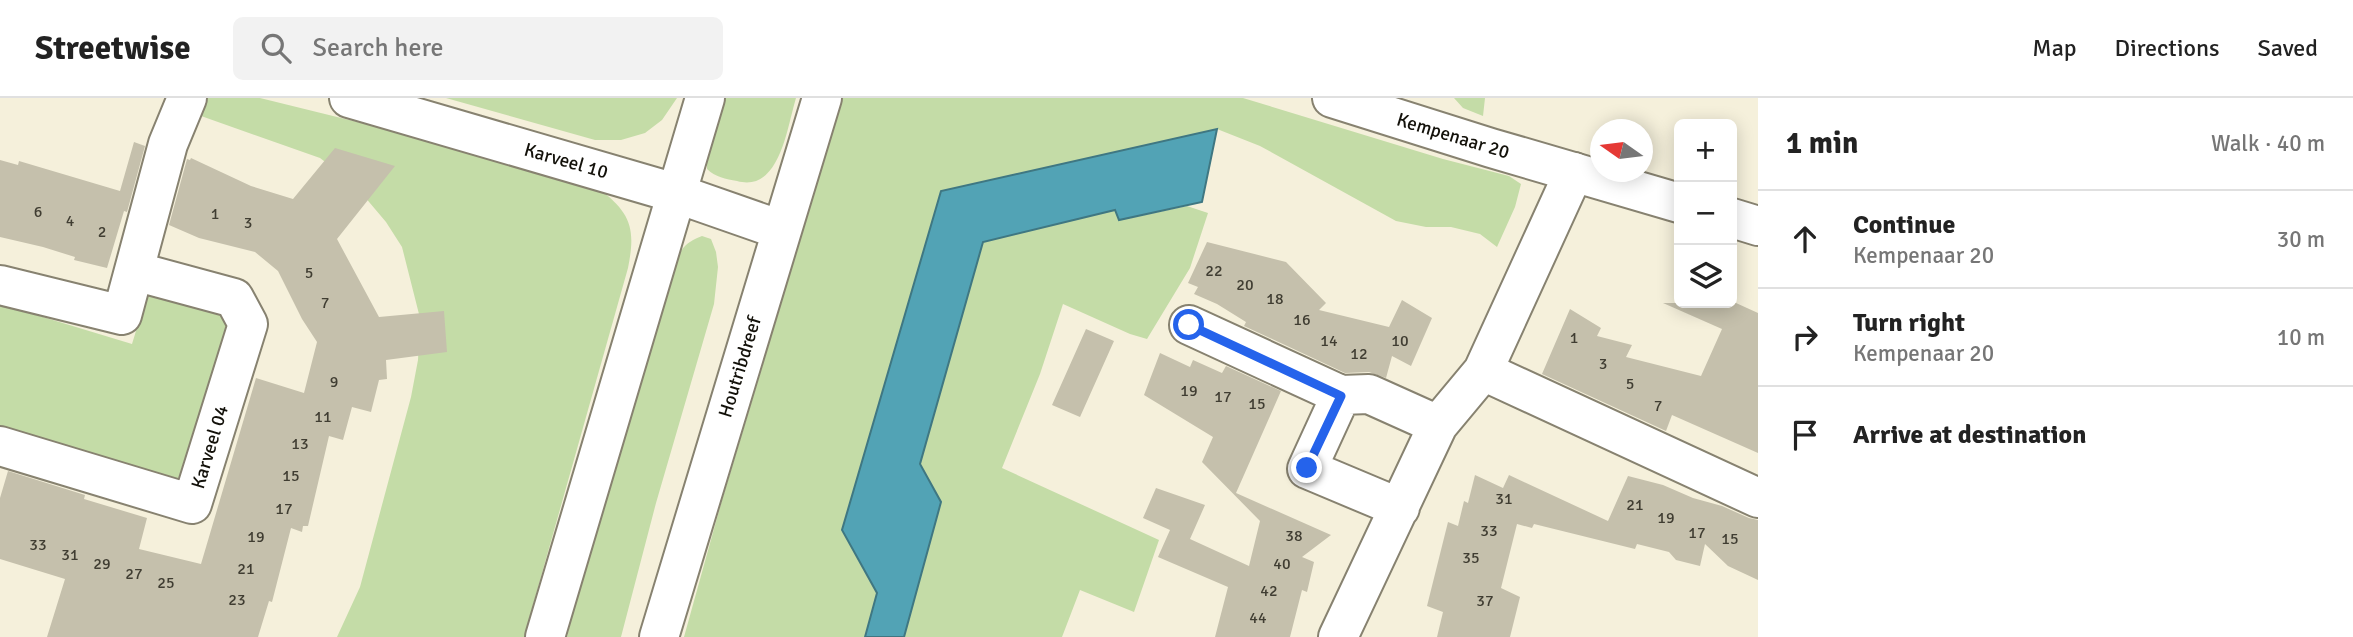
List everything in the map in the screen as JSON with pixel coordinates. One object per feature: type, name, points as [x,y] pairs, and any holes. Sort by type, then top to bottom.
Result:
[{"type":"street","points":[[0,285],[122,316],[168,144],[187,98]]},
{"type":"street","name":"Karveel 10","points":[[349,98],[675,193],[781,230]]},
{"type":"street","points":[[545,637],[705,98]]},
{"type":"street","name":"Houtribdreef","points":[[659,637],[822,98]]},
{"type":"street","name":"Kempenaar 20","points":[[1332,98],[1387,106],[1574,172],[1674,202]]},
{"type":"street","points":[[1338,637],[1438,425],[1483,371],[1574,172]]},
{"type":"street","points":[[1737,220],[1758,226]]},
{"type":"street","name":"Karveel 04","points":[[0,446],[192,504],[248,324],[234,299],[134,271]]},
{"type":"street","points":[[1189,325],[1341,396],[1369,394],[1438,425]]},
{"type":"street","points":[[1483,371],[1758,498]]},
{"type":"street","points":[[1341,396],[1307,468],[1400,508]]},
{"type":"green space","points":[[200,98],[260,98],[402,133],[598,188],[618,205],[624,214],[631,232],[628,268],[524,637],[337,637],[360,587],[411,397],[418,360],[420,318],[402,247],[386,222],[353,183],[320,158],[187,111]]},
{"type":"green space","points":[[446,98],[677,98],[662,120],[645,133],[621,140],[595,140]]},
{"type":"green space","points":[[725,98],[796,98],[779,155],[763,177],[752,182],[725,178],[707,169],[707,156]]},
{"type":"green space","points":[[843,98],[1243,98],[1443,159],[1509,176],[1521,184],[1515,207],[1497,247],[1480,234],[1451,227],[1426,227],[1396,221],[1260,146],[1217,129],[941,191],[842,530],[877,593],[865,637],[684,637],[722,500]]},
{"type":"green space","points":[[1454,98],[1485,98],[1483,116],[1463,108]]},
{"type":"green space","points":[[1187,206],[1208,213],[1190,268],[1147,339],[1063,304],[1040,374],[1002,468],[1159,540],[1134,612],[1080,590],[1062,637],[904,637],[941,502],[920,464],[983,242],[1116,210],[1120,220]]},
{"type":"green space","points":[[702,236],[711,239],[716,252],[718,267],[714,304],[656,503],[621,637],[567,637],[597,524],[655,338],[676,260],[683,248]]},
{"type":"green space","points":[[147,295],[230,315],[176,486],[0,431],[0,304],[132,344]]},
{"type":"water","points":[[1217,129],[1202,202],[1119,220],[1115,210],[983,242],[920,464],[941,502],[904,637],[865,637],[877,593],[842,530],[941,191]]},
{"type":"building","points":[[134,142],[145,146],[127,212],[124,211],[107,268],[74,260],[75,257],[43,247],[0,237],[0,160],[18,165],[19,161],[120,191]]},
{"type":"building","points":[[335,148],[395,166],[337,239],[379,317],[444,311],[447,352],[386,360],[387,379],[379,380],[371,412],[352,407],[343,440],[329,436],[308,526],[303,526],[302,532],[291,528],[272,602],[269,601],[258,637],[47,637],[65,579],[0,559],[0,498],[8,471],[85,495],[84,499],[147,518],[139,549],[201,564],[256,378],[304,393],[317,342],[278,271],[255,252],[199,238],[169,225],[187,159],[191,158],[251,186],[293,199]]},
{"type":"building","points":[[1207,242],[1286,262],[1326,303],[1319,310],[1389,327],[1402,300],[1432,318],[1411,366],[1392,356],[1386,378],[1369,372],[1345,373],[1244,326],[1246,322],[1194,294],[1198,287],[1188,283]]},
{"type":"building","points":[[1737,303],[1758,313],[1758,453],[1672,415],[1666,431],[1542,374],[1570,309],[1601,328],[1597,336],[1632,345],[1626,357],[1701,376],[1722,329],[1674,308],[1737,308]]},
{"type":"building","points":[[1086,329],[1114,341],[1080,417],[1052,405]]},
{"type":"building","points":[[1160,353],[1190,367],[1193,360],[1222,373],[1226,366],[1281,391],[1236,493],[1331,535],[1302,557],[1314,562],[1307,592],[1302,590],[1290,637],[1215,637],[1228,587],[1158,557],[1170,530],[1143,518],[1156,488],[1205,505],[1190,539],[1249,566],[1260,521],[1202,462],[1213,437],[1144,395]]},
{"type":"building","points":[[1475,475],[1503,488],[1509,475],[1608,521],[1628,476],[1722,506],[1758,520],[1758,580],[1728,566],[1705,544],[1700,566],[1676,560],[1669,552],[1637,544],[1635,549],[1534,524],[1532,528],[1517,524],[1501,588],[1520,597],[1510,637],[1437,637],[1443,612],[1427,606],[1448,522],[1458,526],[1464,501],[1468,503]]},
{"type":"route","points":[[1189,325],[1341,396],[1307,468]]}]
